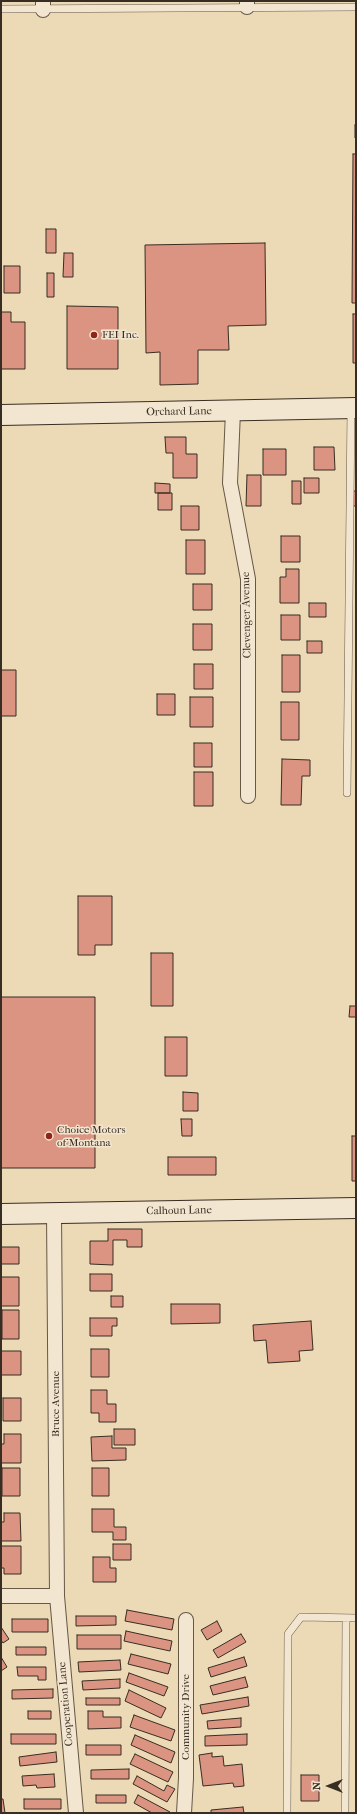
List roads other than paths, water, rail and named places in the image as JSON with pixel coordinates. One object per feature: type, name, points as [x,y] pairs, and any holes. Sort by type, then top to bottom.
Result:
[{"type":"street","name":"Orchard Lane","points":[[1,415],[353,409]]},
{"type":"street","name":"Clevenger Avenue","points":[[233,411],[230,482],[248,579],[248,796]]},
{"type":"street","name":"Calhoun Lane","points":[[1,1214],[356,1208]]},
{"type":"street","name":"Bruce Avenue","points":[[54,1213],[57,1596]]},
{"type":"street","points":[[1,1596],[57,1596]]},
{"type":"street","name":"Cooperation Lane","points":[[57,1596],[76,1813]]},
{"type":"street","name":"Community Drive","points":[[184,1813],[186,1620]]},
{"type":"lane","points":[[1,9],[43,5],[352,5]]},
{"type":"lane","points":[[347,793],[353,409]]},
{"type":"lane","points":[[287,1813],[288,1634],[301,1617],[356,1618]]},
{"type":"lane","points":[[345,1813],[346,1618]]},
{"type":"place","name":"FEI Inc.","points":[[94,335]]},
{"type":"place","name":"Choice Motors of Montana","points":[[49,1136]]}]
